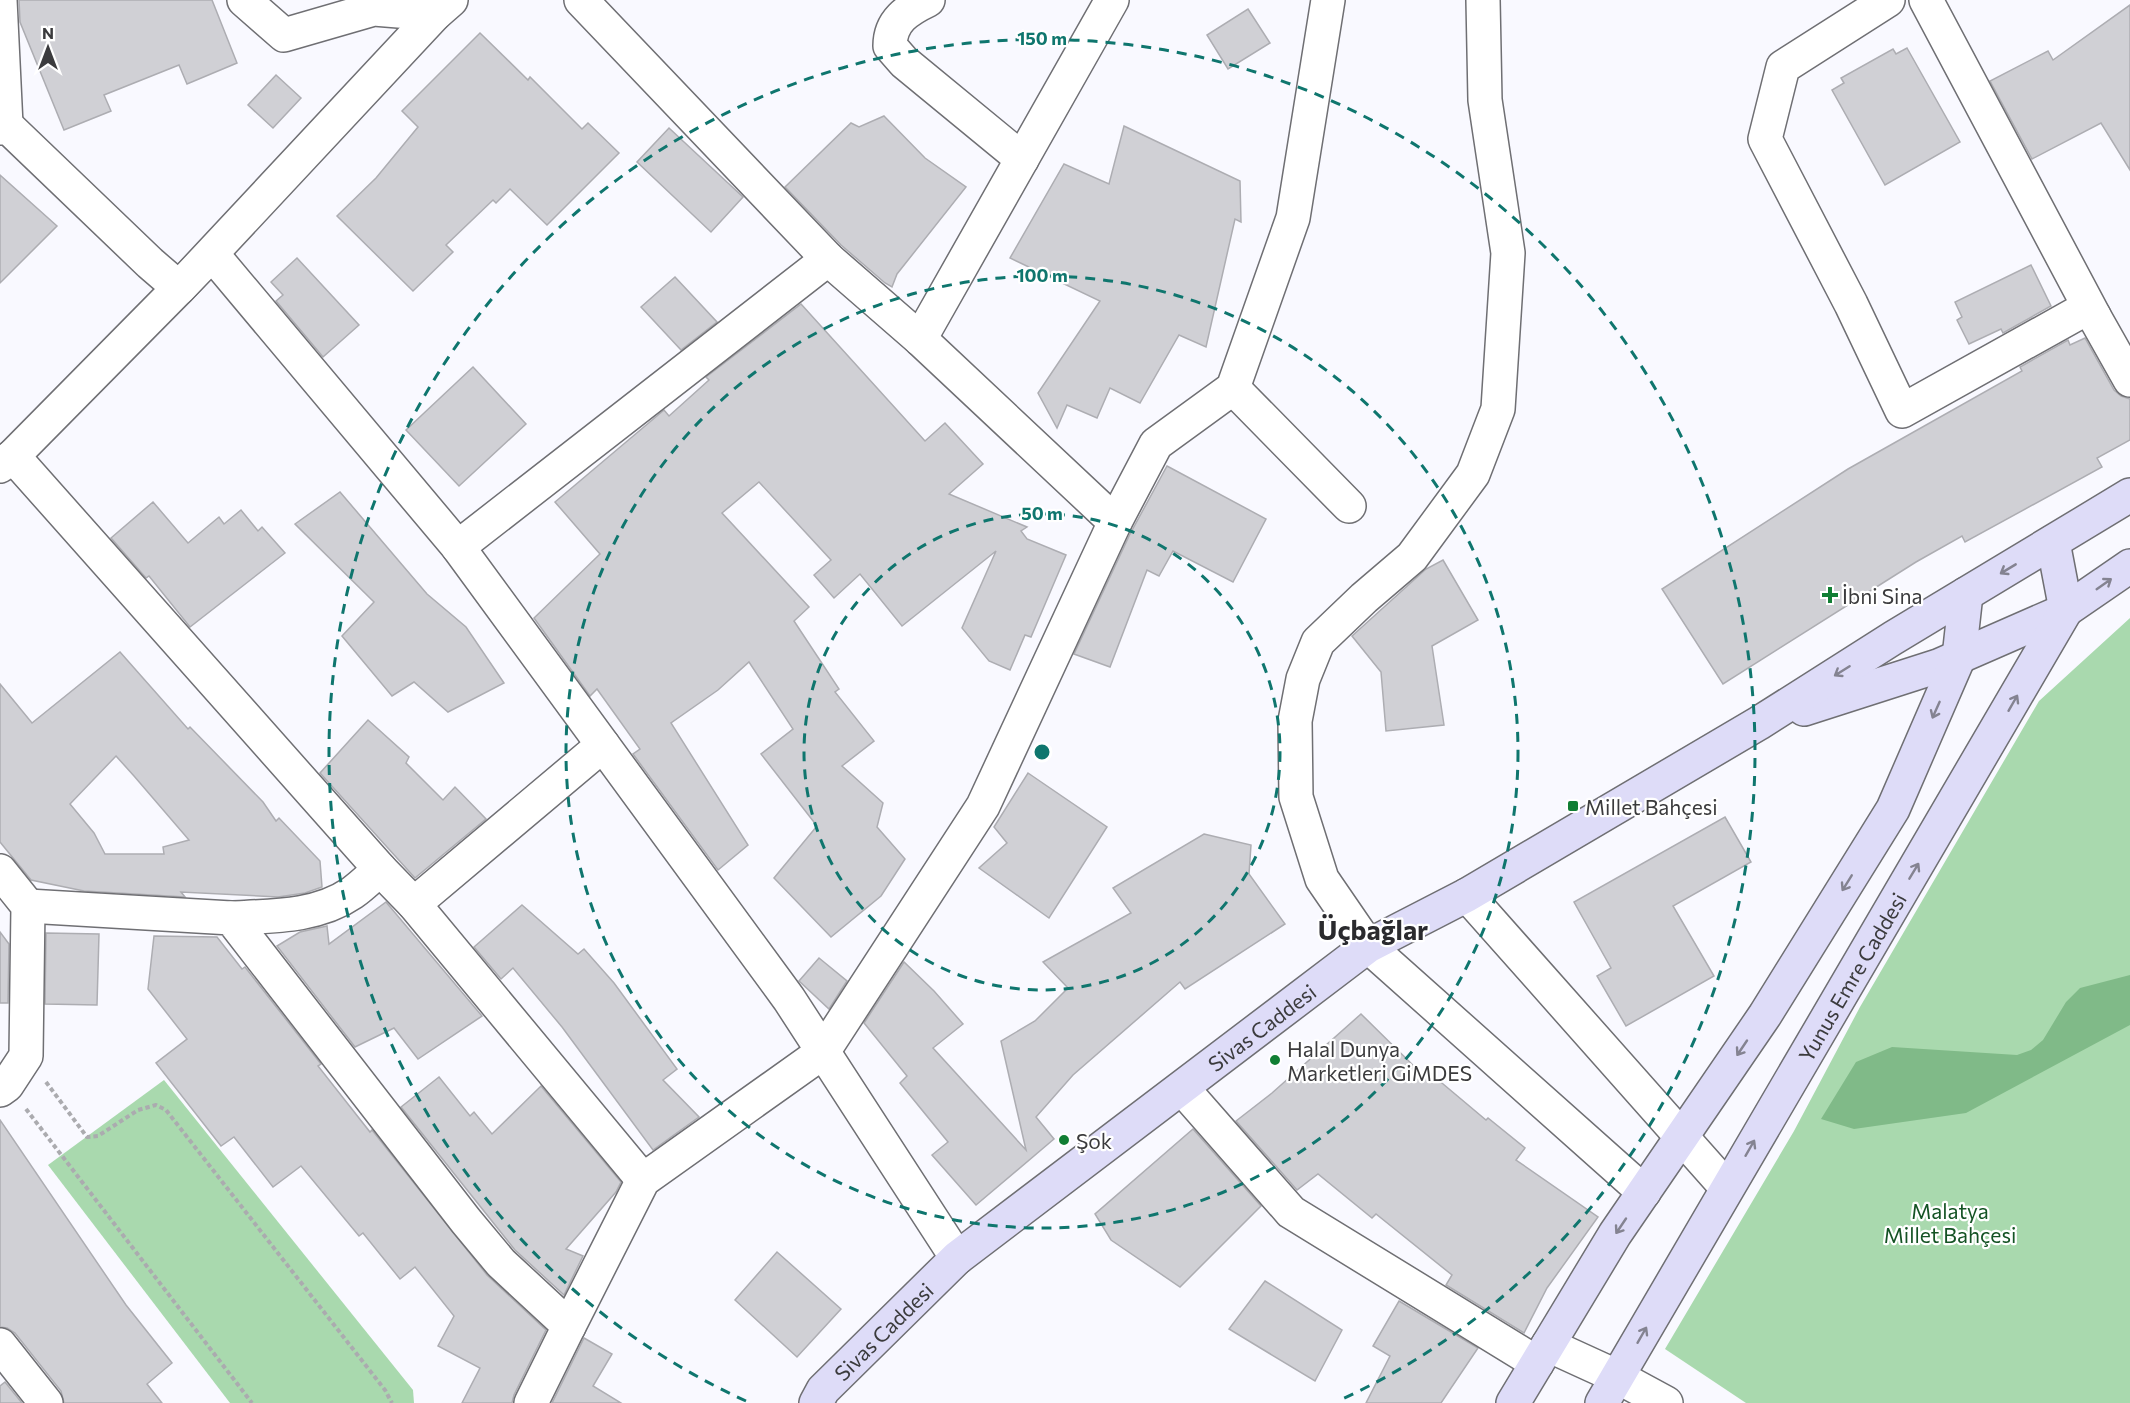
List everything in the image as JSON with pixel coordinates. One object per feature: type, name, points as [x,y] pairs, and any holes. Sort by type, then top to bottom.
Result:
[{"type":"main road","points":[[1759,723],[2130,495]]},
{"type":"main road","points":[[2053,542],[2066,610]]},
{"type":"main road","points":[[1759,723],[1938,666],[2066,610],[2130,566]]},
{"type":"main road","points":[[1513,1403],[1615,1234],[1765,1015],[1893,809],[1959,657],[1966,594]]},
{"type":"main road","name":"Yunus Emre Caddesi","points":[[1610,1390],[2066,610]]},
{"type":"main road","name":"Sivas Caddesi","points":[[816,1403],[824,1390],[957,1258],[1368,946],[1467,895],[1759,723]]},
{"type":"street","points":[[0,0],[3,126],[179,288]]},
{"type":"street","points":[[244,0],[284,35],[374,9],[443,7]]},
{"type":"street","points":[[581,0],[828,259],[920,339],[1115,522]]},
{"type":"street","points":[[928,0],[900,17],[893,28],[890,46],[904,62],[1022,159]]},
{"type":"street","points":[[920,339],[1112,0]]},
{"type":"street","points":[[531,1403],[643,1180],[823,1052],[983,806],[1115,522],[1156,444],[1233,388],[1293,218],[1328,0]]},
{"type":"street","points":[[1483,0],[1485,100],[1508,253],[1498,409],[1473,474],[1412,557],[1318,642],[1303,679],[1295,721],[1296,797],[1322,879],[1368,946],[1644,1192]]},
{"type":"street","points":[[1888,0],[1783,68],[1765,139],[1851,304],[1902,411],[2085,309],[2094,316]]},
{"type":"street","points":[[1926,0],[2130,380]]},
{"type":"street","points":[[179,288],[443,7]]},
{"type":"street","points":[[643,1180],[414,904],[380,870],[6,461],[212,254],[458,547],[789,999],[957,1258]]},
{"type":"street","points":[[458,547],[828,259]]},
{"type":"street","points":[[1233,388],[1349,506]]},
{"type":"street","points":[[414,904],[603,745]]},
{"type":"street","points":[[28,906],[231,918],[289,915],[326,907],[351,894],[380,870]]},
{"type":"street","points":[[0,871],[28,906],[26,1056],[3,1087]]},
{"type":"street","points":[[1467,895],[1727,1188]]},
{"type":"street","points":[[231,918],[466,1221],[501,1263],[569,1326]]},
{"type":"street","points":[[1182,1088],[1291,1212],[1610,1390],[1666,1403]]},
{"type":"street","points":[[0,1345],[46,1403]]},
{"type":"path","points":[[26,1056],[87,1137],[98,1136],[138,1110],[156,1105],[166,1110],[385,1390],[392,1403]]},
{"type":"path","points":[[3,1087],[252,1403]]},
{"type":"green space","name":"Malatya Millet Bahçesi","points":[[2130,618],[2130,1403],[1746,1403],[1665,1349],[1794,1131],[1860,1007],[2039,701]]},
{"type":"green space","points":[[164,1080],[413,1390],[414,1403],[230,1403],[48,1165]]},
{"type":"shaded area","points":[[2130,975],[2130,1025],[1966,1113],[1854,1129],[1821,1119],[1856,1062],[1892,1047],[2017,1055],[2031,1050],[2043,1040],[2066,1002],[2080,988]]},
{"type":"building","points":[[19,0],[212,0],[237,63],[187,84],[179,65],[104,95],[111,111],[64,130],[20,22]]},
{"type":"building","points":[[2130,5],[2130,170],[2101,123],[2032,159],[1990,81],[2048,51],[2053,60]]},
{"type":"building","points":[[1248,9],[1270,43],[1228,69],[1207,35]]},
{"type":"building","points":[[480,33],[528,80],[530,77],[582,129],[588,123],[619,153],[547,225],[510,189],[496,203],[493,200],[446,245],[453,252],[413,291],[337,216],[376,178],[418,127],[402,111]]},
{"type":"building","points":[[1907,48],[1960,142],[1885,185],[1832,90],[1844,83],[1841,78],[1893,49],[1896,54]]},
{"type":"building","points":[[276,75],[301,98],[273,128],[248,105]]},
{"type":"building","points":[[884,116],[925,158],[966,187],[897,274],[892,287],[841,245],[785,187],[851,123],[859,127]]},
{"type":"building","points":[[1124,126],[1240,181],[1241,222],[1235,219],[1206,347],[1179,335],[1140,403],[1110,388],[1097,418],[1067,405],[1057,428],[1038,393],[1100,301],[1010,258],[1064,164],[1109,184]]},
{"type":"building","points":[[669,128],[743,197],[711,232],[637,162]]},
{"type":"building","points":[[0,175],[57,226],[0,283]]},
{"type":"building","points":[[297,258],[359,325],[323,357],[276,301],[283,295],[271,282]]},
{"type":"building","points":[[2031,265],[2051,306],[2003,333],[2001,329],[1969,344],[1957,320],[1962,317],[1955,302]]},
{"type":"building","points":[[675,277],[717,322],[681,350],[641,307]]},
{"type":"building","points":[[801,304],[925,441],[945,423],[983,464],[949,494],[1027,527],[1021,531],[1027,539],[1066,555],[1031,637],[1025,635],[1010,670],[989,661],[962,628],[996,551],[902,626],[860,574],[834,598],[814,575],[831,560],[759,482],[722,513],[809,607],[794,621],[839,689],[835,692],[874,741],[842,766],[883,803],[877,827],[905,859],[881,896],[831,937],[774,878],[817,826],[761,754],[793,729],[749,662],[718,690],[671,723],[748,845],[718,870],[633,754],[640,749],[597,689],[590,696],[534,618],[600,554],[555,502],[664,410],[669,416],[709,380],[706,377]]},
{"type":"building","points":[[2085,338],[2114,390],[2130,399],[2130,440],[2097,458],[2102,467],[1965,542],[1962,536],[1916,562],[1723,684],[1662,589],[1848,469],[2022,371],[2020,367],[2068,340],[2070,345]]},
{"type":"building","points":[[473,367],[526,424],[459,486],[406,430]]},
{"type":"building","points":[[1167,466],[1266,519],[1233,582],[1173,551],[1159,576],[1147,570],[1110,667],[1074,654],[1130,534]]},
{"type":"building","points":[[340,492],[427,594],[466,627],[504,683],[448,712],[414,682],[392,696],[342,636],[374,602],[295,524]]},
{"type":"building","points":[[153,502],[188,543],[219,517],[224,524],[241,510],[258,531],[262,527],[285,553],[190,627],[149,576],[146,578],[111,538]]},
{"type":"building","points":[[1443,560],[1478,620],[1432,646],[1444,725],[1386,731],[1381,672],[1352,636],[1426,569]]},
{"type":"building","points":[[120,652],[188,729],[190,727],[263,802],[276,821],[279,818],[320,861],[322,887],[305,893],[278,897],[181,892],[185,897],[84,891],[31,880],[0,842],[0,684],[32,723]],"holes":[[[116,756],[189,840],[163,847],[164,854],[105,854],[94,833],[70,804]]]},
{"type":"building","points":[[368,720],[409,757],[406,763],[443,800],[455,787],[486,819],[415,878],[320,773]]},
{"type":"building","points":[[1028,773],[1107,827],[1049,918],[979,868],[1007,843],[994,827]]},
{"type":"building","points":[[1725,817],[1751,862],[1673,906],[1714,976],[1626,1026],[1597,976],[1611,968],[1574,902]]},
{"type":"building","points":[[1204,834],[1251,845],[1249,874],[1285,924],[1185,989],[1180,982],[1073,1075],[1036,1117],[1054,1139],[976,1205],[932,1155],[948,1142],[900,1083],[907,1076],[864,1023],[904,962],[963,1024],[933,1048],[1026,1150],[1001,1041],[1035,1021],[1068,988],[1043,962],[1131,913],[1113,888]]},
{"type":"building","points":[[386,902],[482,1016],[418,1059],[394,1028],[355,1047],[277,946],[300,932],[327,926],[329,944]]},
{"type":"building","points":[[522,905],[578,954],[584,949],[614,983],[677,1069],[663,1080],[699,1117],[653,1150],[562,1027],[513,968],[501,979],[474,947]]},
{"type":"building","points":[[0,932],[9,944],[8,1003],[0,1003]]},
{"type":"building","points":[[46,933],[99,934],[97,1005],[45,1004]]},
{"type":"building","points":[[154,936],[217,937],[242,969],[245,967],[321,1064],[318,1066],[487,1275],[546,1330],[512,1403],[462,1403],[480,1368],[438,1346],[454,1316],[415,1267],[400,1279],[363,1233],[359,1236],[301,1166],[273,1187],[234,1137],[221,1146],[156,1063],[187,1039],[148,989]]},
{"type":"building","points":[[819,958],[847,981],[829,1009],[799,981]]},
{"type":"building","points":[[1361,1014],[1426,1078],[1430,1073],[1486,1120],[1488,1118],[1525,1148],[1516,1160],[1598,1217],[1547,1288],[1524,1333],[1446,1285],[1452,1275],[1376,1214],[1372,1218],[1318,1174],[1297,1190],[1236,1121],[1272,1093]]},
{"type":"building","points":[[439,1077],[470,1116],[474,1112],[492,1134],[541,1086],[621,1182],[616,1192],[566,1249],[583,1256],[564,1295],[515,1250],[401,1107]]},
{"type":"building","points":[[0,1120],[126,1305],[172,1363],[147,1384],[162,1403],[64,1403],[61,1391],[15,1333],[0,1327]]},
{"type":"building","points":[[1193,1129],[1261,1206],[1180,1287],[1111,1240],[1095,1214]]},
{"type":"building","points":[[777,1252],[841,1309],[797,1357],[735,1300]]},
{"type":"building","points":[[1265,1281],[1342,1330],[1315,1381],[1229,1329]]},
{"type":"building","points":[[1399,1301],[1478,1348],[1441,1403],[1366,1403],[1390,1356],[1373,1346]]},
{"type":"building","points":[[584,1338],[612,1354],[593,1386],[621,1403],[552,1403]]},
{"type":"building","points":[[5,1382],[22,1403],[0,1403],[0,1386]]},
{"type":"place","name":"İbni Sina","points":[[1830,595]]},
{"type":"place","name":"Millet Bahçesi","points":[[1573,806]]},
{"type":"place","name":"Halal Dunya Marketleri GiMDES","points":[[1275,1060]]},
{"type":"place","name":"Şok","points":[[1064,1140]]},
{"type":"district","name":"Üçbağlar","points":[[1373,929]]}]
